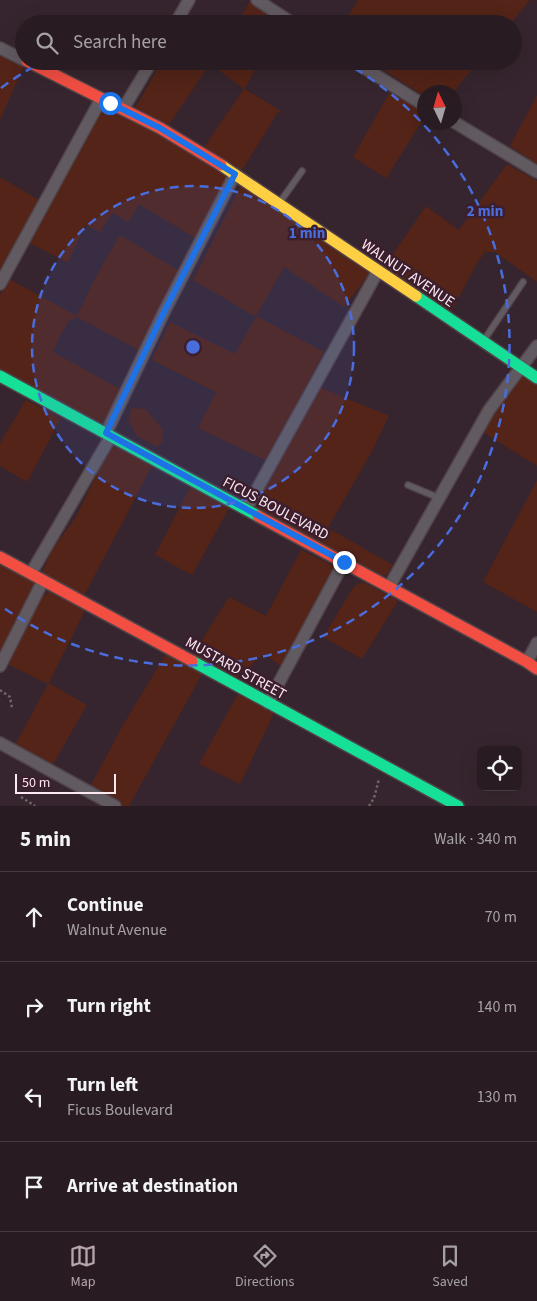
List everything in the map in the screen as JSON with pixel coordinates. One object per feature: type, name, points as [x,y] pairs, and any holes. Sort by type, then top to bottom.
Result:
[{"type":"street","points":[[180,15],[189,0]]},
{"type":"street","points":[[257,0],[280,15]]},
{"type":"street","name":"WALNUT AVENUE","points":[[0,48],[15,55]]},
{"type":"street","name":"WALNUT AVENUE","points":[[44,70],[160,128],[235,174],[537,378]]},
{"type":"street","points":[[123,109],[147,70]]},
{"type":"street","points":[[368,70],[417,100]]},
{"type":"street","points":[[0,284],[101,99]]},
{"type":"street","points":[[462,127],[537,172]]},
{"type":"street","points":[[31,573],[108,434],[164,312],[235,174]]},
{"type":"street","points":[[246,509],[378,271]]},
{"type":"street","points":[[388,587],[489,410],[537,346]]},
{"type":"street","name":"FICUS BOULEVARD","points":[[0,376],[532,665]]},
{"type":"street","name":"MUSTARD STREET","points":[[0,557],[458,806]]},
{"type":"street","points":[[268,703],[344,562]]},
{"type":"street","points":[[0,666],[43,581]]},
{"type":"street","points":[[532,665],[537,643]]},
{"type":"street","points":[[0,743],[115,806]]},
{"type":"lane","points":[[279,204],[302,172]]},
{"type":"lane","points":[[483,342],[522,282]]},
{"type":"lane","points":[[408,485],[439,498]]},
{"type":"path","points":[[0,690],[10,697],[12,708]]},
{"type":"path","points":[[369,806],[374,798],[383,765]]},
{"type":"path","points":[[21,797],[35,806]]},
{"type":"shaded area","points":[[251,0],[274,15],[242,15]]},
{"type":"shaded area","points":[[358,0],[530,0],[518,15],[349,15]]},
{"type":"shaded area","points":[[0,52],[15,60],[15,70],[22,70],[0,120]]},
{"type":"shaded area","points":[[157,70],[206,70],[168,126],[134,110]]},
{"type":"shaded area","points":[[218,70],[254,70],[245,89],[284,113],[278,112],[242,170],[204,147],[244,89]]},
{"type":"shaded area","points":[[384,70],[471,70],[459,85],[417,85],[417,91]]},
{"type":"shaded area","points":[[391,90],[417,108],[417,129],[386,178],[353,157]]},
{"type":"shaded area","points":[[537,95],[537,164],[510,146]]},
{"type":"shaded area","points":[[105,108],[117,111],[232,176],[198,240],[139,204],[129,222],[112,213],[100,232],[85,225],[68,263],[28,242],[100,111]]},
{"type":"shaded area","points":[[507,164],[537,181],[537,282],[495,252],[485,252],[477,263],[450,314],[384,267],[426,206],[459,230]]},
{"type":"shaded area","points":[[0,177],[39,200],[21,238],[0,275]]},
{"type":"shaded area","points":[[241,186],[370,273],[344,307],[284,267],[256,316],[324,352],[267,461],[198,428],[216,392],[152,360],[170,322],[235,354],[256,317],[193,280]]},
{"type":"shaded area","points":[[120,235],[181,272],[141,351],[77,317],[68,322],[61,334],[53,352],[122,390],[106,422],[102,423],[0,371],[0,295],[9,279],[77,316],[95,278]]},
{"type":"shaded area","points":[[523,375],[537,381],[537,466],[481,431]]},
{"type":"shaded area","points":[[319,387],[389,416],[371,453],[328,528],[393,565],[387,574],[383,576],[257,507],[254,502]]},
{"type":"shaded area","points":[[26,400],[61,418],[27,482],[0,466],[0,443]]},
{"type":"shaded area","points":[[132,408],[145,409],[162,428],[163,441],[157,447],[137,436],[128,419]]},
{"type":"shaded area","points":[[118,444],[154,462],[84,596],[43,575],[43,570],[52,550],[76,517],[109,449]]},
{"type":"shaded area","points":[[537,480],[537,612],[483,582]]},
{"type":"shaded area","points":[[192,484],[231,505],[192,575],[155,555]]},
{"type":"shaded area","points":[[301,550],[340,569],[342,579],[338,589],[305,635],[285,669],[264,654],[236,679],[192,656],[229,597],[266,616]]},
{"type":"shaded area","points":[[0,565],[38,584],[0,657]]},
{"type":"shaded area","points":[[363,582],[398,601],[362,659],[323,637],[353,588]]},
{"type":"shaded area","points":[[54,591],[85,610],[49,683],[87,705],[52,766],[15,745],[48,684],[8,664],[42,597]]},
{"type":"shaded area","points":[[166,654],[202,674],[129,806],[122,806],[90,787],[123,725]]},
{"type":"shaded area","points":[[238,694],[275,711],[240,784],[199,764]]},
{"type":"traffic: fast","points":[[416,296],[537,378]]},
{"type":"traffic: fast","points":[[0,376],[258,516]]},
{"type":"traffic: fast","points":[[192,661],[458,806]]},
{"type":"traffic: slow","points":[[221,165],[416,296]]},
{"type":"traffic: jam","points":[[45,70],[160,128],[221,165]]},
{"type":"traffic: jam","points":[[258,516],[537,669]]},
{"type":"traffic: jam","points":[[0,557],[192,661]]},
{"type":"route","points":[[110,103],[160,128],[235,174],[164,312],[106,433],[344,562]]}]
